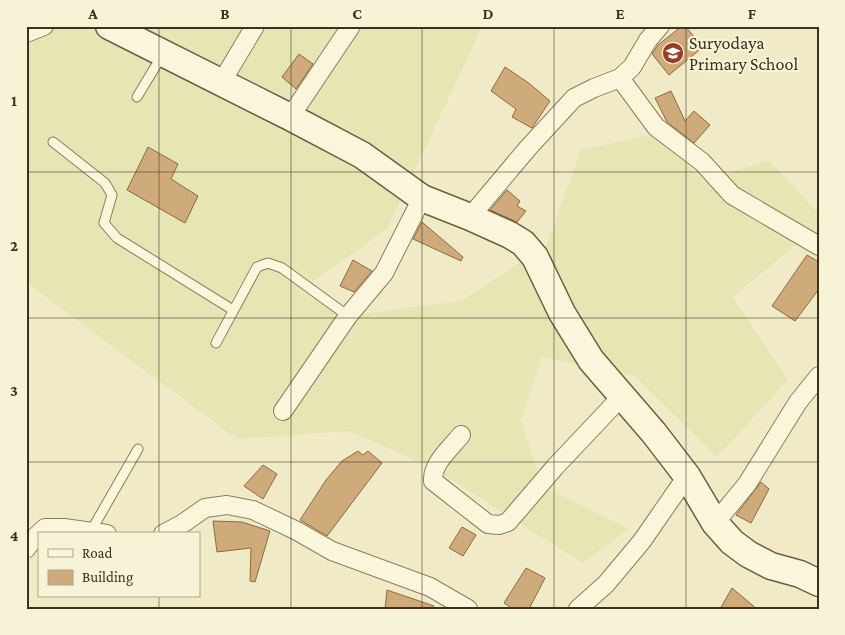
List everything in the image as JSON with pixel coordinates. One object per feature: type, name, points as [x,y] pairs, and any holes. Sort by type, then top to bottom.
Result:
[{"type":"street","points":[[26,33],[44,26]]},
{"type":"street","points":[[109,26],[290,116],[362,155],[422,198],[470,217],[523,243],[535,257],[562,313],[591,360],[687,476],[715,524],[732,542],[748,554],[771,566],[800,574],[819,583]]},
{"type":"street","points":[[221,83],[255,26]]},
{"type":"street","points":[[290,116],[351,26]]},
{"type":"street","points":[[470,217],[528,148],[574,98],[620,78],[632,67],[648,40],[660,26]]},
{"type":"street","points":[[620,78],[656,127],[702,162],[732,195],[819,246]]},
{"type":"street","points":[[283,411],[348,316],[384,273],[422,198]]},
{"type":"street","points":[[715,524],[747,484],[798,402],[819,376]]},
{"type":"street","points":[[462,435],[437,465],[433,475],[433,482],[488,524],[499,525],[508,522],[555,467],[622,396]]},
{"type":"street","points":[[578,609],[606,584],[636,548],[687,476]]},
{"type":"street","points":[[167,532],[205,508],[227,505],[253,510],[297,531],[332,551],[430,587],[468,609]]},
{"type":"street","points":[[41,532],[45,528],[64,528],[99,532]]},
{"type":"street","points":[[26,549],[38,534]]},
{"type":"lane","points":[[137,97],[163,54]]},
{"type":"lane","points":[[53,142],[106,183],[112,195],[104,223],[117,238],[233,310]]},
{"type":"lane","points":[[216,343],[257,267],[268,263],[282,268],[348,316]]},
{"type":"lane","points":[[99,532],[138,449]]},
{"type":"green space","points":[[26,26],[472,26],[481,29],[387,229],[312,282],[353,315],[461,301],[546,246],[581,150],[655,134],[704,181],[769,160],[819,214],[819,225],[733,297],[788,380],[717,457],[635,376],[542,357],[521,420],[542,486],[629,529],[582,563],[433,468],[349,431],[237,439],[26,282]]},
{"type":"building","name":"Suryodaya Primary School","points":[[682,26],[685,26],[703,47],[669,75],[652,54],[658,45]]},
{"type":"building","points":[[299,54],[313,64],[296,89],[282,77]]},
{"type":"building","points":[[505,67],[530,84],[550,101],[532,128],[512,117],[516,109],[491,91]]},
{"type":"building","points":[[671,91],[685,121],[694,111],[710,125],[694,143],[667,122],[655,98]]},
{"type":"building","points":[[148,147],[178,164],[171,179],[198,196],[185,223],[127,190]]},
{"type":"building","points":[[507,190],[520,201],[517,206],[526,211],[517,222],[490,210]]},
{"type":"building","points":[[422,222],[463,257],[461,261],[413,239]]},
{"type":"building","points":[[807,255],[819,262],[819,289],[795,321],[772,306]]},
{"type":"building","points":[[353,260],[372,271],[354,292],[340,286]]},
{"type":"building","points":[[358,451],[363,455],[368,451],[382,463],[327,536],[300,520],[326,480],[342,461]]},
{"type":"building","points":[[263,465],[277,474],[263,499],[244,486]]},
{"type":"building","points":[[761,482],[769,489],[751,523],[736,515]]},
{"type":"building","points":[[213,521],[242,522],[270,531],[255,582],[250,581],[251,548],[217,552]]},
{"type":"building","points":[[462,527],[476,535],[463,556],[449,548]]},
{"type":"building","points":[[526,568],[545,578],[529,609],[513,609],[504,603]]},
{"type":"building","points":[[732,588],[757,609],[720,609]]},
{"type":"building","points":[[387,590],[434,606],[433,609],[385,609]]},
{"type":"place","name":"Suryodaya Primary School","points":[[673,53]]}]
